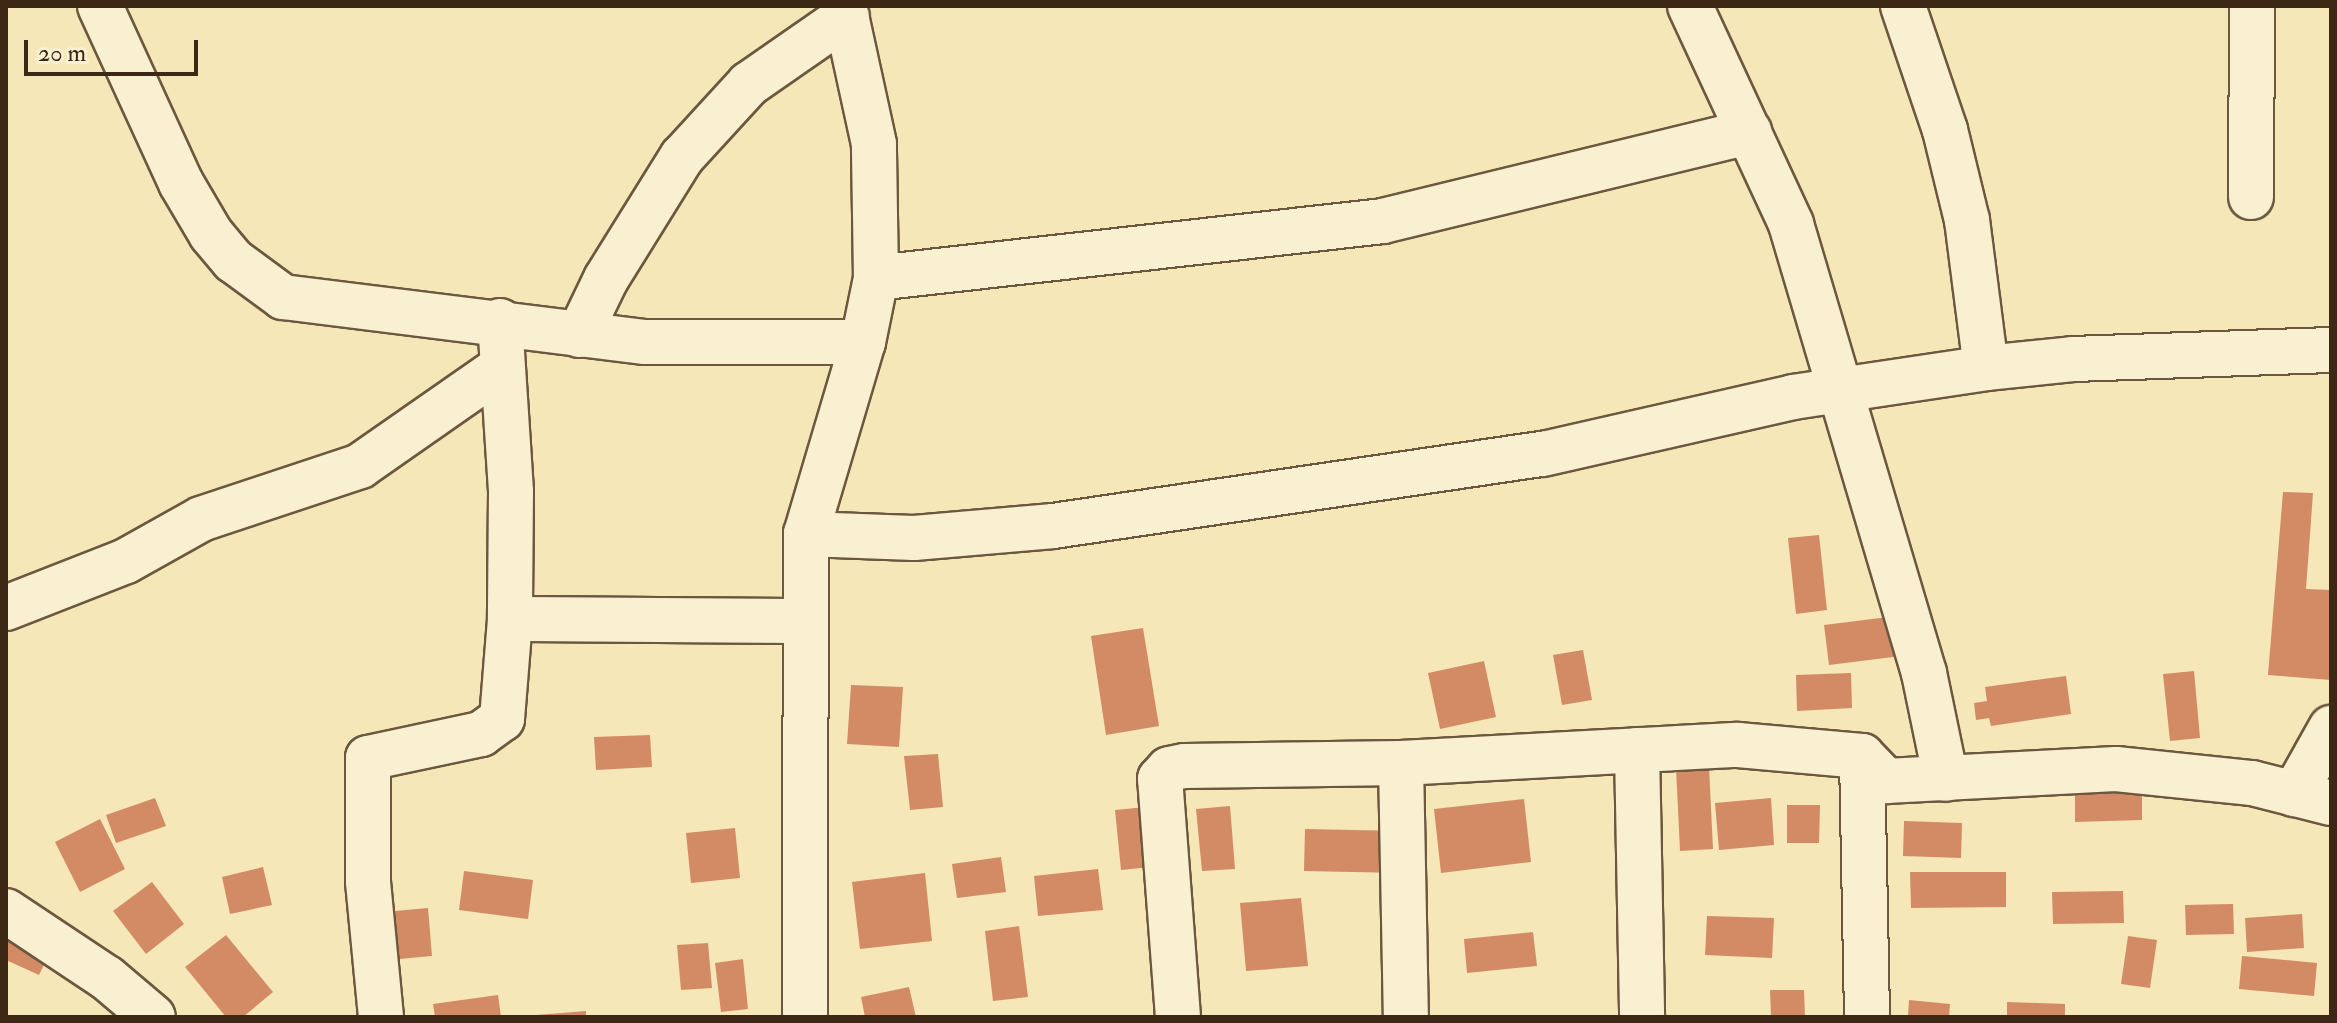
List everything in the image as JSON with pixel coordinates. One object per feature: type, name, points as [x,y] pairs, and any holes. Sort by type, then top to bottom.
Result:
[{"type":"street","points":[[100,6],[181,183],[211,234],[259,283],[283,297],[500,321],[579,335],[645,342],[863,342]]},
{"type":"street","points":[[1690,6],[1791,224],[1836,391],[1924,673],[1946,779]]},
{"type":"street","points":[[1903,6],[1945,130],[1967,220],[1986,368]]},
{"type":"street","points":[[2251,197],[2255,132],[2252,6]]},
{"type":"street","points":[[579,335],[650,207],[709,125],[749,84],[846,11],[874,144],[876,278],[863,342],[806,534],[805,1017]]},
{"type":"street","points":[[876,278],[1383,221],[1749,132]]},
{"type":"street","points":[[381,1017],[368,881],[368,758],[481,734],[502,719],[510,619],[511,492],[500,321]]},
{"type":"street","points":[[806,534],[914,538],[1053,526],[1543,454],[1836,391],[1986,368],[2088,358],[2331,350]]},
{"type":"street","points":[[6,608],[126,561],[201,519],[351,471],[502,367]]},
{"type":"street","points":[[510,619],[806,621]]},
{"type":"street","points":[[1178,1017],[1160,779],[1169,769],[1185,766],[1401,763],[1738,745],[1862,756],[1886,781],[2116,769],[2252,783],[2313,798],[2331,728]]},
{"type":"street","points":[[1637,750],[1642,1017]]},
{"type":"street","points":[[1862,756],[1867,1017]]},
{"type":"street","points":[[1401,763],[1406,1017]]},
{"type":"street","points":[[6,911],[107,978],[153,1017]]},
{"type":"building","points":[[2283,492],[2313,493],[2306,589],[2331,590],[2331,680],[2268,675]]},
{"type":"building","points":[[1819,535],[1827,610],[1796,614],[1788,538]]},
{"type":"building","points":[[1904,615],[1909,655],[1829,665],[1824,625]]},
{"type":"building","points":[[1143,628],[1159,726],[1106,735],[1091,636]]},
{"type":"building","points":[[1583,650],[1592,700],[1562,705],[1553,655]]},
{"type":"building","points":[[1484,661],[1496,717],[1440,729],[1428,673]]},
{"type":"building","points":[[2194,671],[2200,738],[2170,741],[2163,674]]},
{"type":"building","points":[[1851,673],[1852,708],[1797,711],[1796,675]]},
{"type":"building","points":[[2066,676],[2071,714],[1991,726],[1989,718],[1976,720],[1974,703],[1987,701],[1985,687]]},
{"type":"building","points":[[851,685],[903,687],[899,747],[847,744]]},
{"type":"building","points":[[650,735],[652,767],[596,770],[594,737]]},
{"type":"building","points":[[1708,746],[1713,849],[1680,851],[1675,747]]},
{"type":"building","points":[[938,754],[943,807],[910,810],[904,756]]},
{"type":"building","points":[[2142,777],[2142,820],[2075,822],[2075,779]]},
{"type":"building","points":[[155,798],[166,826],[116,843],[106,815]]},
{"type":"building","points":[[1771,798],[1774,845],[1719,850],[1715,803]]},
{"type":"building","points":[[1524,799],[1531,862],[1441,873],[1434,809]]},
{"type":"building","points":[[1787,805],[1820,805],[1819,843],[1787,843]]},
{"type":"building","points":[[1156,806],[1161,866],[1121,870],[1115,810]]},
{"type":"building","points":[[1230,806],[1235,869],[1202,871],[1196,809]]},
{"type":"building","points":[[100,819],[125,869],[80,892],[55,842]]},
{"type":"building","points":[[1904,821],[1962,823],[1961,858],[1903,856]]},
{"type":"building","points":[[735,828],[740,878],[691,883],[686,833]]},
{"type":"building","points":[[1305,829],[1403,831],[1402,873],[1304,871]]},
{"type":"building","points":[[1001,857],[1006,892],[957,898],[952,864]]},
{"type":"building","points":[[263,867],[272,905],[230,914],[222,877]]},
{"type":"building","points":[[1098,869],[1103,910],[1038,916],[1034,876]]},
{"type":"building","points":[[464,871],[533,880],[528,919],[459,910]]},
{"type":"building","points":[[1910,872],[2006,872],[2006,907],[1911,908]]},
{"type":"building","points":[[925,873],[932,941],[860,949],[852,882]]},
{"type":"building","points":[[152,882],[184,924],[146,954],[113,911]]},
{"type":"building","points":[[2123,891],[2124,923],[2053,924],[2052,892]]},
{"type":"building","points":[[1301,898],[1308,966],[1246,971],[1240,903]]},
{"type":"building","points":[[2233,904],[2234,934],[2186,935],[2185,905]]},
{"type":"building","points":[[428,908],[432,956],[399,959],[395,911]]},
{"type":"building","points":[[2302,914],[2304,948],[2247,952],[2245,918]]},
{"type":"building","points":[[1707,916],[1774,918],[1772,958],[1705,955]]},
{"type":"building","points":[[1019,926],[1028,997],[993,1001],[985,931]]},
{"type":"building","points":[[1533,932],[1537,966],[1467,973],[1464,939]]},
{"type":"building","points":[[226,935],[273,992],[243,1017],[226,1017],[185,967]]},
{"type":"building","points":[[6,936],[58,936],[39,975],[6,960]]},
{"type":"building","points":[[2128,936],[2157,940],[2150,988],[2121,984]]},
{"type":"building","points":[[708,943],[712,988],[681,990],[677,945]]},
{"type":"building","points":[[2242,956],[2317,963],[2314,996],[2239,989]]},
{"type":"building","points":[[743,959],[748,1009],[721,1012],[715,963]]},
{"type":"building","points":[[909,987],[916,1017],[865,1017],[861,997]]},
{"type":"building","points":[[1770,990],[1804,990],[1805,1017],[1771,1017]]},
{"type":"building","points":[[498,995],[501,1017],[435,1017],[433,1004]]},
{"type":"building","points":[[1909,1000],[1950,1004],[1949,1017],[1908,1017]]},
{"type":"building","points":[[2007,1002],[2065,1004],[2065,1017],[2007,1017]]},
{"type":"building","points":[[586,1011],[586,1017],[536,1017],[536,1015]]}]
